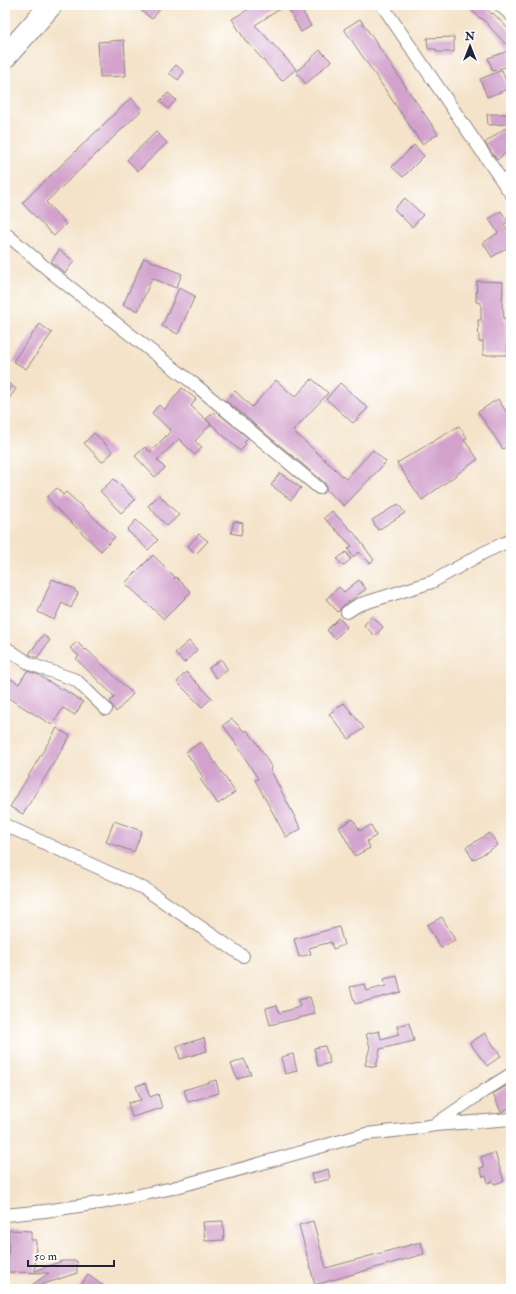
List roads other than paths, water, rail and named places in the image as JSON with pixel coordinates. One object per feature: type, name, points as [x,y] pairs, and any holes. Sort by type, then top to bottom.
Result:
[{"type":"highway","points":[[5,57],[51,5]]},
{"type":"street","points":[[382,5],[511,194]]},
{"type":"street","points":[[500,5],[511,15]]},
{"type":"street","points":[[5,233],[59,278],[193,383],[319,488]]},
{"type":"street","points":[[347,612],[358,605],[432,582],[483,553],[511,540]]},
{"type":"street","points":[[5,647],[30,664],[76,680],[106,709]]},
{"type":"street","points":[[5,826],[145,889],[242,956]]},
{"type":"street","points":[[435,1125],[511,1074]]},
{"type":"street","points":[[5,1215],[106,1202],[173,1188],[366,1134],[435,1125],[511,1119]]}]
